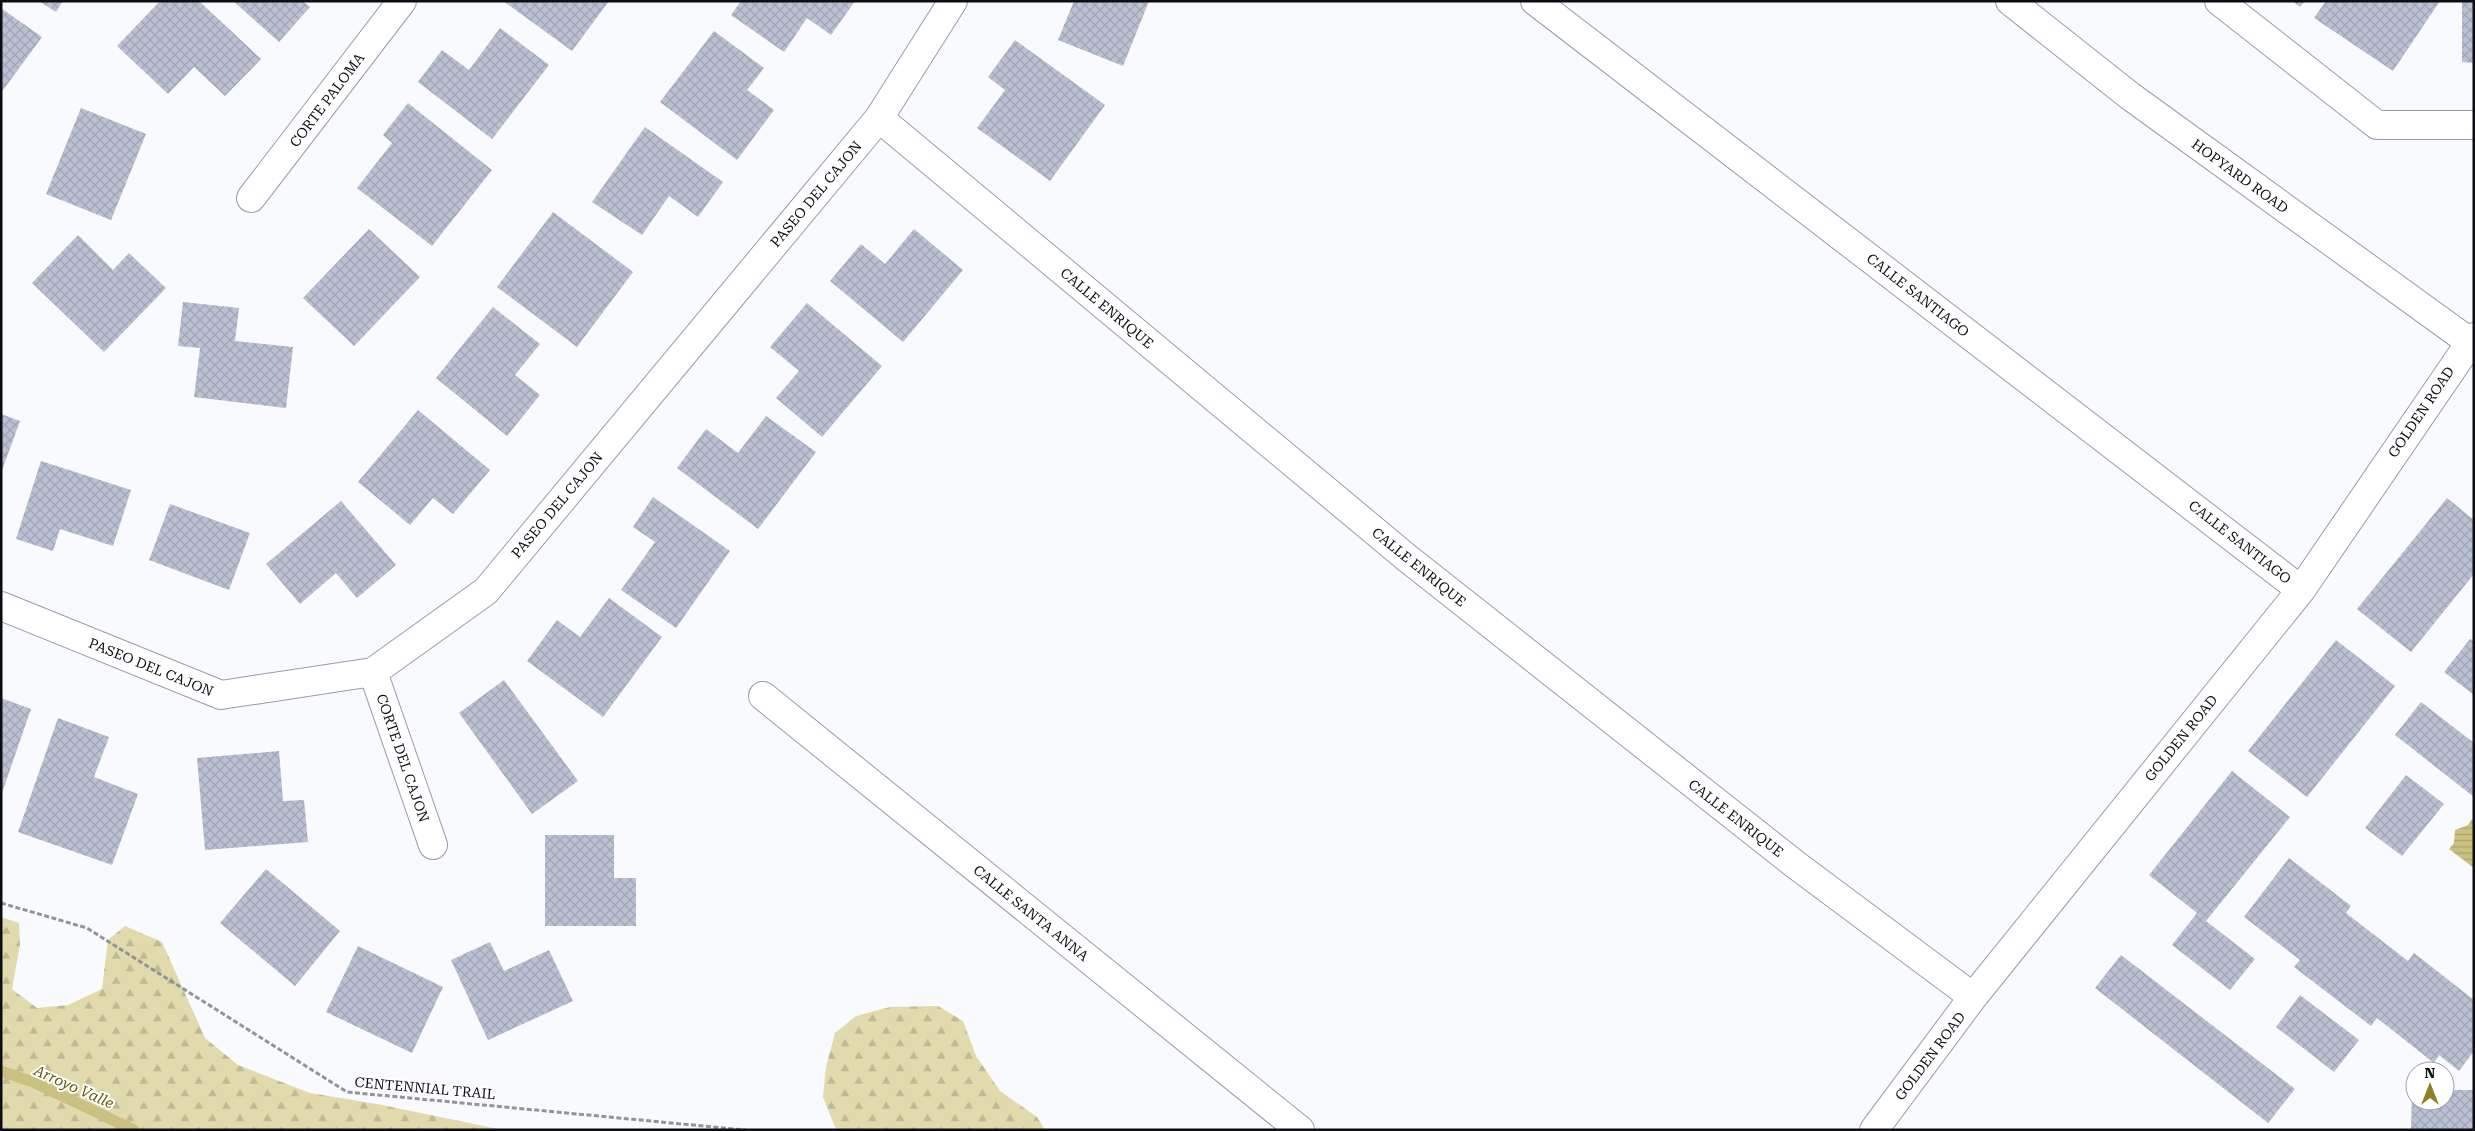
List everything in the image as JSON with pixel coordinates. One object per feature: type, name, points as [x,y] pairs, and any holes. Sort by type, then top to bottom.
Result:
[{"type":"street","name":"CORTE PALOMA","points":[[252,198],[402,1]]},
{"type":"street","name":"PASEO DEL CAJON","points":[[1,606],[220,695],[373,672],[486,592],[879,118],[953,1]]},
{"type":"street","name":"CALLE SANTIAGO","points":[[1535,1],[2302,590]]},
{"type":"street","name":"HOPYARD ROAD","points":[[2010,1],[2130,96],[2472,341]]},
{"type":"street","points":[[2219,1],[2377,125],[2474,125]]},
{"type":"street","name":"CALLE ENRIQUE","points":[[879,118],[1407,558],[1796,865],[1973,998]]},
{"type":"street","name":"GOLDEN ROAD","points":[[1874,1130],[1973,998],[2302,590],[2472,341]]},
{"type":"street","name":"CORTE DEL CAJON","points":[[373,672],[433,845]]},
{"type":"street","name":"CALLE SANTA ANNA","points":[[762,696],[1300,1130]]},
{"type":"path","name":"CENTENNIAL TRAIL","points":[[1,903],[87,928],[347,1092],[745,1130]]},
{"type":"green space","points":[[1,917],[19,923],[20,945],[12,989],[37,1008],[68,1005],[102,989],[108,940],[125,926],[162,942],[205,1038],[238,1065],[310,1093],[377,1104],[503,1130],[1,1130]]},
{"type":"green space","points":[[938,1006],[963,1021],[976,1056],[1000,1091],[1037,1117],[1045,1130],[841,1130],[835,1127],[823,1097],[826,1067],[835,1033],[856,1016],[890,1007]]},
{"type":"shaded area","points":[[2472,819],[2474,821],[2474,868],[2449,849],[2454,843],[2455,830],[2468,825]]},
{"type":"building","points":[[39,1],[63,1],[56,12]]},
{"type":"building","points":[[160,1],[199,1],[261,59],[225,96],[194,67],[168,94],[117,46]]},
{"type":"building","points":[[233,1],[303,1],[310,7],[279,42]]},
{"type":"building","points":[[503,1],[609,1],[572,51]]},
{"type":"building","points":[[741,1],[855,1],[831,35],[807,18],[784,52],[731,15]]},
{"type":"building","points":[[1074,1],[1149,1],[1123,66],[1058,40]]},
{"type":"building","points":[[2292,1],[2305,1],[2300,7]]},
{"type":"building","points":[[2326,1],[2440,1],[2393,71],[2314,18]]},
{"type":"building","points":[[2462,1],[2474,1],[2474,63],[2462,62]]},
{"type":"building","points":[[1,8],[42,37],[1,93]]},
{"type":"building","points":[[500,28],[549,65],[492,139],[418,82],[442,50],[469,70]]},
{"type":"building","points":[[714,31],[764,68],[747,90],[774,110],[737,160],[660,102]]},
{"type":"building","points":[[1015,40],[1105,105],[1050,181],[977,128],[1005,90],[988,77]]},
{"type":"building","points":[[408,103],[492,170],[432,246],[357,188],[392,143],[383,135]]},
{"type":"building","points":[[81,108],[146,134],[111,220],[46,194]]},
{"type":"building","points":[[645,127],[723,182],[698,217],[669,196],[642,235],[592,202]]},
{"type":"building","points":[[553,212],[633,272],[577,347],[497,287]]},
{"type":"building","points":[[369,229],[420,277],[354,346],[303,298]]},
{"type":"building","points":[[914,229],[963,270],[903,342],[830,281],[861,244],[885,264]]},
{"type":"building","points":[[78,235],[113,270],[129,253],[166,288],[104,352],[32,283]]},
{"type":"building","points":[[183,302],[239,308],[235,341],[293,347],[286,408],[194,397],[200,348],[178,346]]},
{"type":"building","points":[[807,303],[882,366],[822,437],[776,398],[799,371],[770,347]]},
{"type":"building","points":[[493,307],[540,344],[515,375],[540,395],[507,436],[436,378]]},
{"type":"building","points":[[418,410],[490,470],[453,514],[433,498],[410,525],[358,482]]},
{"type":"building","points":[[1,414],[20,421],[1,473]]},
{"type":"building","points":[[766,416],[816,452],[758,529],[677,468],[706,429],[738,453]]},
{"type":"building","points":[[41,461],[131,490],[113,546],[60,529],[53,551],[16,539]]},
{"type":"building","points":[[653,497],[730,551],[676,628],[621,590],[655,542],[633,527]]},
{"type":"building","points":[[2447,498],[2474,520],[2474,574],[2411,652],[2357,609]]},
{"type":"building","points":[[341,501],[396,565],[357,598],[336,573],[300,604],[266,564]]},
{"type":"building","points":[[170,504],[250,533],[229,590],[149,560]]},
{"type":"building","points":[[609,598],[662,637],[603,717],[527,661],[557,620],[580,637]]},
{"type":"building","points":[[2470,639],[2474,641],[2474,695],[2444,672]]},
{"type":"building","points":[[2336,640],[2395,686],[2307,797],[2248,751]]},
{"type":"building","points":[[504,680],[578,781],[532,814],[459,713]]},
{"type":"building","points":[[1,698],[31,709],[2,793],[1,793]]},
{"type":"building","points":[[2421,702],[2474,743],[2474,797],[2395,735]]},
{"type":"building","points":[[58,718],[109,737],[94,777],[138,794],[112,865],[18,832]]},
{"type":"building","points":[[279,751],[283,801],[304,800],[308,842],[205,850],[197,758]]},
{"type":"building","points":[[2232,771],[2290,817],[2206,921],[2255,959],[2230,990],[2172,945],[2197,913],[2149,875]]},
{"type":"building","points":[[2406,775],[2444,804],[2402,856],[2365,828]]},
{"type":"building","points":[[545,835],[614,835],[614,878],[636,878],[636,926],[545,926]]},
{"type":"building","points":[[2289,858],[2351,906],[2346,913],[2408,961],[2414,953],[2474,1000],[2474,1051],[2459,1071],[2455,1068],[2455,1061],[2446,1061],[2439,1055],[2435,1061],[2431,1061],[2377,1018],[2371,1026],[2294,967],[2300,960],[2244,917]]},
{"type":"building","points":[[266,869],[340,931],[295,986],[220,923]]},
{"type":"building","points":[[490,942],[504,971],[549,950],[573,1001],[488,1040],[451,960]]},
{"type":"building","points":[[358,946],[443,987],[412,1053],[326,1012]]},
{"type":"building","points":[[2121,955],[2295,1089],[2268,1123],[2095,988]]},
{"type":"building","points":[[2300,995],[2359,1040],[2334,1072],[2276,1027]]},
{"type":"building","points":[[2455,1090],[2474,1090],[2474,1130],[2411,1130],[2411,1111],[2455,1111]]},
{"type":"waterway","name":"Arroyo Valle","points":[[1,1071],[33,1082],[134,1130]]}]
